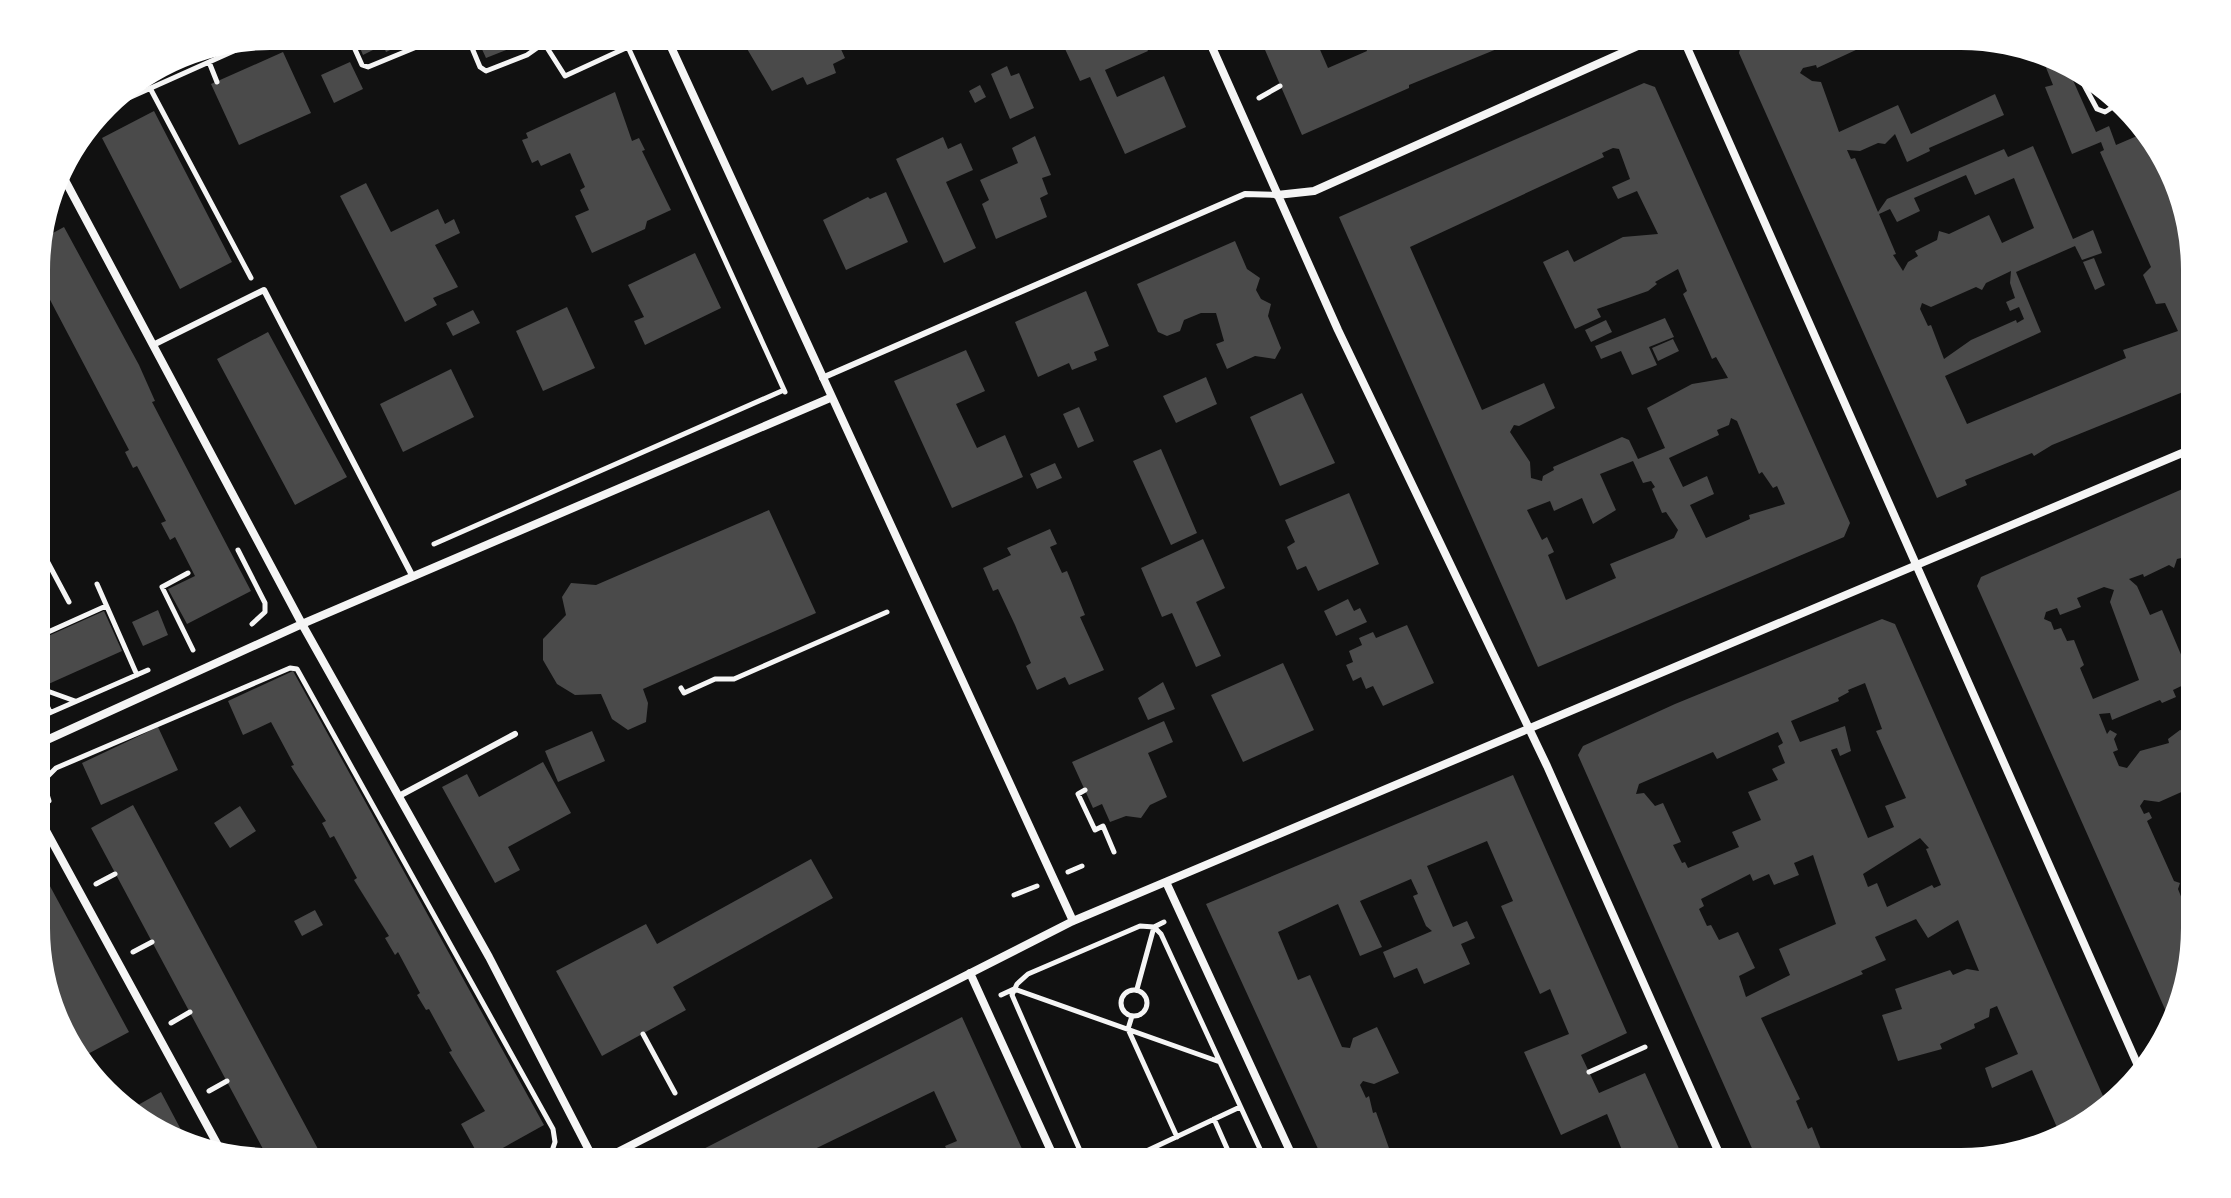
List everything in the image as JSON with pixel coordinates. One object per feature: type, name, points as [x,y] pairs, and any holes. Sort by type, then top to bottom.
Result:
[{"type":"street","points":[[672,50],[1073,921]]},
{"type":"street","points":[[1213,50],[1277,195],[1527,730],[1547,766],[1717,1148]]},
{"type":"street","points":[[1277,195],[1314,191],[1629,50]]},
{"type":"street","points":[[1688,50],[2136,1061]]},
{"type":"street","points":[[67,185],[302,624],[489,957],[589,1148]]},
{"type":"street","points":[[50,739],[302,624],[830,398]]},
{"type":"street","points":[[624,1148],[1073,921],[2181,454]]},
{"type":"street","points":[[50,838],[215,1141]]},
{"type":"street","points":[[1166,882],[1288,1148]]},
{"type":"street","points":[[970,973],[1050,1148]]},
{"type":"lane","points":[[822,378],[1245,194],[1277,195]]},
{"type":"lane","points":[[153,345],[264,290],[413,577]]},
{"type":"lane","points":[[399,796],[515,734]]},
{"type":"path","points":[[355,50],[362,65],[368,67],[409,50]]},
{"type":"path","points":[[395,50],[397,55]]},
{"type":"path","points":[[473,50],[480,67],[486,71],[534,50]]},
{"type":"path","points":[[548,50],[565,76],[621,50]]},
{"type":"path","points":[[629,50],[795,413]]},
{"type":"path","points":[[139,93],[227,54]]},
{"type":"path","points":[[209,62],[217,82]]},
{"type":"path","points":[[1259,98],[1280,86]]},
{"type":"path","points":[[150,88],[258,292]]},
{"type":"path","points":[[2086,89],[2097,109],[2105,112],[2111,108]]},
{"type":"path","points":[[403,557],[784,390]]},
{"type":"path","points":[[236,548],[265,603],[262,616],[237,631]]},
{"type":"path","points":[[50,566],[69,602]]},
{"type":"path","points":[[188,573],[162,587],[193,650]]},
{"type":"path","points":[[97,584],[137,675]]},
{"type":"path","points":[[50,631],[106,606]]},
{"type":"path","points":[[681,688],[684,693],[715,679],[734,679],[887,612]]},
{"type":"path","points":[[179,656],[208,644]]},
{"type":"path","points":[[50,774],[56,768],[290,668],[297,669],[553,1129],[553,1148]]},
{"type":"path","points":[[50,712],[151,669]]},
{"type":"path","points":[[50,691],[76,701]]},
{"type":"path","points":[[1085,790],[1078,794],[1089,818],[1095,830],[1103,826],[1114,852]]},
{"type":"path","points":[[88,871],[102,898]]},
{"type":"path","points":[[95,885],[115,874]]},
{"type":"path","points":[[984,1004],[1014,989],[1028,974],[1140,926],[1154,927],[1180,915]]},
{"type":"path","points":[[1137,989],[1154,927]]},
{"type":"path","points":[[1154,927],[1161,934],[1259,1148]]},
{"type":"path","points":[[125,939],[138,965]]},
{"type":"path","points":[[132,953],[152,942]]},
{"type":"path","points":[[1014,989],[1220,1062]]},
{"type":"path","points":[[1014,989],[1013,1003],[1079,1148]]},
{"type":"path","points":[[1137,989],[1146,995],[1148,1005],[1142,1014],[1132,1016],[1123,1011],[1121,1000],[1126,991],[1137,989]]},
{"type":"path","points":[[164,1011],[178,1037]]},
{"type":"path","points":[[171,1023],[190,1012]]},
{"type":"path","points":[[1132,1016],[1128,1029],[1177,1137]]},
{"type":"path","points":[[643,1034],[675,1093]]},
{"type":"path","points":[[1589,1072],[1645,1047]]},
{"type":"path","points":[[201,1078],[215,1105]]},
{"type":"path","points":[[208,1092],[227,1081]]},
{"type":"path","points":[[1153,1148],[1240,1107]]},
{"type":"path","points":[[1214,1119],[1227,1148]]},
{"type":"building","points":[[482,50],[506,50],[486,58]]},
{"type":"building","points":[[748,50],[841,50],[845,58],[833,64],[836,73],[807,85],[803,77],[772,91]]},
{"type":"building","points":[[1066,50],[1148,50],[1105,70],[1117,97],[1164,76],[1186,127],[1125,154],[1090,77],[1080,81]]},
{"type":"building","points":[[1265,50],[1320,50],[1328,68],[1367,50],[1494,50],[1409,85],[1409,88],[1302,135]]},
{"type":"building","points":[[1740,50],[1856,50],[1817,68],[1816,65],[1803,68],[1800,73],[1812,81],[1821,82],[1839,132],[1898,105],[1911,134],[1995,94],[2004,115],[1929,148],[1930,151],[1907,162],[1895,134],[1885,144],[1878,143],[1860,151],[1847,150],[1851,159],[1855,158],[1878,212],[1887,199],[2004,149],[2008,157],[2033,146],[2073,239],[2093,230],[2102,253],[2082,260],[2075,246],[2016,272],[2041,332],[1945,376],[1967,424],[2126,358],[2123,350],[2178,331],[2165,303],[2156,304],[2143,275],[2151,267],[2100,152],[2104,150],[2101,142],[2072,154],[2045,87],[2053,85],[2046,67],[2073,80],[2096,132],[2109,126],[2116,145],[2136,136],[2152,160],[2174,213],[2181,270],[2181,393],[2052,445],[2034,456],[2032,453],[1965,480],[1967,485],[1937,498]],"holes":[[[1966,175],[1975,195],[2014,178],[2034,228],[2002,243],[1989,215],[1949,234],[1939,231],[1937,240],[1915,251],[1918,256],[1908,262],[1903,271],[1893,255],[1896,254],[1879,214],[1890,209],[1897,222],[1920,211],[1914,198]],[[2011,271],[2010,283],[2015,298],[2006,302],[2010,311],[2019,307],[2024,319],[1971,340],[1944,359],[1931,325],[1928,326],[1920,309],[1922,303],[1931,307],[1976,287],[1982,290],[1986,283]]]},
{"type":"building","points":[[283,52],[311,113],[239,145],[211,84]]},
{"type":"building","points":[[350,62],[363,89],[334,103],[321,75]]},
{"type":"building","points":[[1007,66],[1011,76],[1019,73],[1034,108],[1010,119],[991,74]]},
{"type":"building","points":[[1644,83],[1655,87],[1850,523],[1844,537],[1538,667],[1339,217]],"holes":[[[1619,149],[1630,179],[1612,187],[1618,199],[1637,191],[1658,234],[1623,237],[1574,262],[1568,250],[1543,262],[1575,329],[1601,317],[1597,309],[1648,291],[1657,284],[1655,282],[1678,269],[1687,291],[1683,294],[1712,359],[1716,357],[1728,378],[1692,384],[1647,408],[1665,448],[1638,459],[1629,440],[1622,437],[1553,467],[1554,470],[1543,476],[1542,481],[1531,478],[1530,462],[1510,432],[1514,425],[1519,426],[1555,408],[1544,383],[1482,410],[1410,247],[1604,157],[1602,153]],[[1731,418],[1737,421],[1759,474],[1762,472],[1773,488],[1777,486],[1785,504],[1749,515],[1750,519],[1706,538],[1690,505],[1714,494],[1707,476],[1683,487],[1669,458],[1719,435],[1717,430],[1729,425]],[[1633,461],[1643,483],[1651,481],[1655,487],[1652,489],[1662,513],[1666,512],[1678,530],[1674,538],[1610,564],[1616,578],[1566,600],[1548,555],[1554,552],[1547,537],[1542,540],[1527,510],[1550,501],[1554,511],[1582,498],[1593,524],[1616,510],[1600,474]]]},
{"type":"building","points":[[980,85],[986,97],[975,103],[969,91]]},
{"type":"building","points":[[615,92],[632,141],[639,138],[645,150],[642,151],[671,210],[647,221],[645,229],[592,253],[575,216],[589,210],[580,190],[585,187],[570,153],[541,166],[538,160],[532,163],[522,140],[528,138],[526,133]]},
{"type":"building","points":[[154,111],[232,262],[180,289],[102,138]]},
{"type":"building","points":[[1035,136],[1051,175],[1042,178],[1048,194],[1040,198],[1047,217],[996,239],[982,204],[989,200],[980,180],[1018,163],[1012,148]]},
{"type":"building","points":[[943,137],[948,149],[961,143],[973,170],[946,182],[976,248],[944,263],[896,159]]},
{"type":"building","points":[[366,183],[391,232],[438,209],[445,224],[454,219],[460,233],[435,245],[458,287],[433,298],[437,305],[405,322],[340,196]]},
{"type":"building","points":[[886,192],[908,242],[846,270],[823,220],[868,197],[870,199]]},
{"type":"building","points":[[64,227],[139,365],[155,401],[152,402],[251,591],[187,624],[168,589],[195,576],[175,537],[170,540],[161,523],[166,521],[137,466],[133,468],[125,452],[129,450],[50,300],[53,233]]},
{"type":"building","points":[[1235,241],[1247,269],[1260,278],[1256,290],[1261,299],[1271,304],[1268,316],[1281,348],[1275,359],[1255,356],[1227,369],[1216,344],[1224,341],[1216,313],[1201,313],[1184,320],[1180,331],[1167,336],[1158,332],[1137,284]]},
{"type":"building","points":[[695,253],[721,308],[645,345],[634,321],[644,317],[628,285]]},
{"type":"building","points":[[2094,258],[2105,285],[2095,290],[2083,262]]},
{"type":"building","points":[[1086,291],[1109,346],[1094,352],[1097,360],[1072,370],[1069,363],[1038,377],[1015,322]]},
{"type":"building","points":[[567,307],[595,368],[543,391],[516,331]]},
{"type":"building","points":[[473,310],[480,323],[453,336],[446,323]]},
{"type":"building","points":[[1665,318],[1674,337],[1649,347],[1657,365],[1632,375],[1621,351],[1601,359],[1595,346]]},
{"type":"building","points":[[1606,320],[1612,332],[1591,342],[1585,330]]},
{"type":"building","points":[[268,332],[347,477],[295,505],[217,359]]},
{"type":"building","points":[[1673,339],[1679,351],[1658,361],[1652,348]]},
{"type":"building","points":[[966,350],[985,391],[956,404],[977,448],[1005,435],[1023,477],[952,508],[894,381]]},
{"type":"building","points":[[451,369],[474,417],[403,452],[380,404]]},
{"type":"building","points":[[1206,377],[1217,404],[1176,423],[1163,396]]},
{"type":"building","points":[[1302,393],[1335,463],[1280,486],[1250,417]]},
{"type":"building","points":[[1079,407],[1094,441],[1078,448],[1063,414]]},
{"type":"building","points":[[1161,449],[1197,533],[1171,545],[1133,461]]},
{"type":"building","points":[[1055,463],[1062,478],[1037,489],[1030,474]]},
{"type":"building","points":[[2181,490],[2181,558],[2177,559],[2174,568],[2169,565],[2144,577],[2143,574],[2129,579],[2137,586],[2150,615],[2162,610],[2181,655],[2181,686],[2173,690],[2176,697],[2162,703],[2160,700],[2112,720],[2110,713],[2099,714],[2107,734],[2110,730],[2117,734],[2114,739],[2118,750],[2113,752],[2119,766],[2127,768],[2140,751],[2169,743],[2168,739],[2181,730],[2181,792],[2159,802],[2144,800],[2140,806],[2144,814],[2149,812],[2152,818],[2147,821],[2174,881],[2180,883],[2181,943],[2177,971],[2165,1009],[1977,586],[1981,577]],"holes":[[[2104,587],[2114,590],[2110,602],[2139,680],[2093,699],[2080,668],[2084,665],[2074,640],[2067,641],[2061,628],[2054,630],[2051,622],[2044,619],[2046,612],[2057,608],[2060,615],[2081,607],[2077,598]]]},
{"type":"building","points":[[1349,493],[1379,564],[1318,591],[1306,566],[1297,570],[1287,547],[1295,542],[1285,520]]},
{"type":"building","points":[[769,510],[816,613],[643,689],[648,703],[646,722],[628,730],[612,719],[601,694],[575,695],[557,684],[543,660],[543,639],[566,615],[562,597],[571,583],[596,585]]},
{"type":"building","points":[[1050,529],[1057,544],[1050,547],[1062,573],[1067,571],[1085,615],[1080,617],[1104,670],[1069,685],[1065,677],[1037,690],[1026,666],[1031,663],[1015,625],[998,589],[993,591],[983,568],[1011,555],[1007,548]]},
{"type":"building","points":[[1203,539],[1225,588],[1196,602],[1221,656],[1196,667],[1172,613],[1162,617],[1141,568]]},
{"type":"building","points":[[1348,599],[1354,611],[1360,608],[1367,622],[1336,636],[1324,611]]},
{"type":"building","points":[[158,610],[168,635],[143,646],[132,622]]},
{"type":"building","points":[[104,611],[122,651],[50,683],[50,635]]},
{"type":"building","points":[[1882,619],[1895,624],[2103,1096],[2056,1126],[2032,1070],[1992,1088],[1985,1068],[2018,1054],[1997,1006],[1990,1009],[1989,1017],[1974,1024],[1975,1028],[1940,1044],[1942,1049],[1898,1061],[1882,1015],[1902,1009],[1895,989],[1950,970],[1953,975],[1967,969],[1979,971],[1958,920],[1928,938],[1916,919],[1875,937],[1886,960],[1861,971],[1863,974],[1761,1018],[1800,1099],[1796,1101],[1808,1129],[1812,1127],[1820,1148],[1752,1148],[1578,755],[1583,746],[1675,704]],"holes":[[[1865,683],[1882,729],[1876,731],[1906,798],[1885,806],[1894,827],[1868,838],[1831,750],[1837,748],[1840,756],[1851,751],[1845,726],[1800,742],[1791,721],[1839,701],[1838,698],[1848,690]],[[1778,732],[1783,743],[1778,746],[1785,763],[1772,769],[1778,780],[1748,792],[1761,820],[1732,832],[1739,847],[1688,868],[1673,845],[1681,842],[1663,803],[1655,806],[1644,793],[1636,794],[1639,784],[1713,752],[1717,759]],[[1920,838],[1929,848],[1926,849],[1941,885],[1934,888],[1932,885],[1887,907],[1877,883],[1868,887],[1863,874]],[[1813,855],[1836,924],[1779,949],[1790,975],[1746,997],[1739,976],[1755,968],[1738,932],[1719,940],[1711,925],[1707,926],[1699,909],[1704,906],[1701,899],[1750,874],[1753,881],[1769,874],[1774,885],[1799,875],[1794,863]]]},
{"type":"building","points":[[1407,625],[1434,683],[1383,706],[1373,686],[1366,689],[1361,677],[1353,681],[1346,665],[1353,662],[1349,651],[1362,645],[1359,638],[1373,632],[1376,638]]},
{"type":"building","points":[[1283,663],[1314,730],[1243,762],[1211,695]]},
{"type":"building","points":[[293,671],[544,1125],[503,1148],[474,1148],[461,1124],[485,1111],[449,1052],[452,1051],[429,1009],[426,1010],[417,995],[420,993],[398,952],[395,955],[385,938],[389,936],[354,880],[357,878],[334,836],[330,838],[322,823],[326,821],[291,766],[294,765],[271,722],[243,735],[228,701]]},
{"type":"building","points":[[1163,682],[1175,709],[1148,720],[1138,698]]},
{"type":"building","points":[[1164,721],[1173,742],[1148,753],[1167,797],[1150,805],[1141,818],[1126,816],[1110,822],[1102,804],[1093,808],[1072,762]]},
{"type":"building","points":[[158,727],[178,770],[101,805],[82,763]]},
{"type":"building","points":[[592,731],[605,761],[558,782],[545,751]]},
{"type":"building","points":[[543,762],[571,813],[508,847],[520,870],[495,883],[442,787],[467,774],[479,797]]},
{"type":"building","points":[[1513,775],[1627,1033],[1581,1055],[1599,1093],[1645,1073],[1679,1148],[1621,1148],[1607,1114],[1561,1135],[1524,1052],[1569,1034],[1550,989],[1540,994],[1501,906],[1513,901],[1487,841],[1427,866],[1453,927],[1467,921],[1475,938],[1461,944],[1470,964],[1424,984],[1417,968],[1394,978],[1383,952],[1432,931],[1426,926],[1413,896],[1418,894],[1411,879],[1360,901],[1382,947],[1360,956],[1338,904],[1278,932],[1298,980],[1310,975],[1342,1047],[1350,1048],[1353,1038],[1377,1027],[1399,1073],[1374,1084],[1363,1081],[1360,1085],[1366,1098],[1369,1096],[1389,1148],[1318,1148],[1206,904]]},
{"type":"building","points":[[133,805],[317,1148],[262,1148],[91,828]]},
{"type":"building","points":[[240,806],[256,831],[230,848],[214,823]]},
{"type":"building","points":[[811,859],[833,898],[673,987],[686,1010],[602,1056],[556,971],[646,924],[657,944]]},
{"type":"building","points":[[50,886],[129,1032],[89,1053],[79,1038],[57,985],[52,957]]},
{"type":"building","points":[[315,910],[323,925],[302,936],[294,921]]},
{"type":"building","points":[[962,1017],[1022,1148],[946,1148],[957,1141],[934,1091],[817,1148],[705,1148]]},
{"type":"building","points":[[161,1092],[180,1128],[172,1125],[139,1105]]}]
